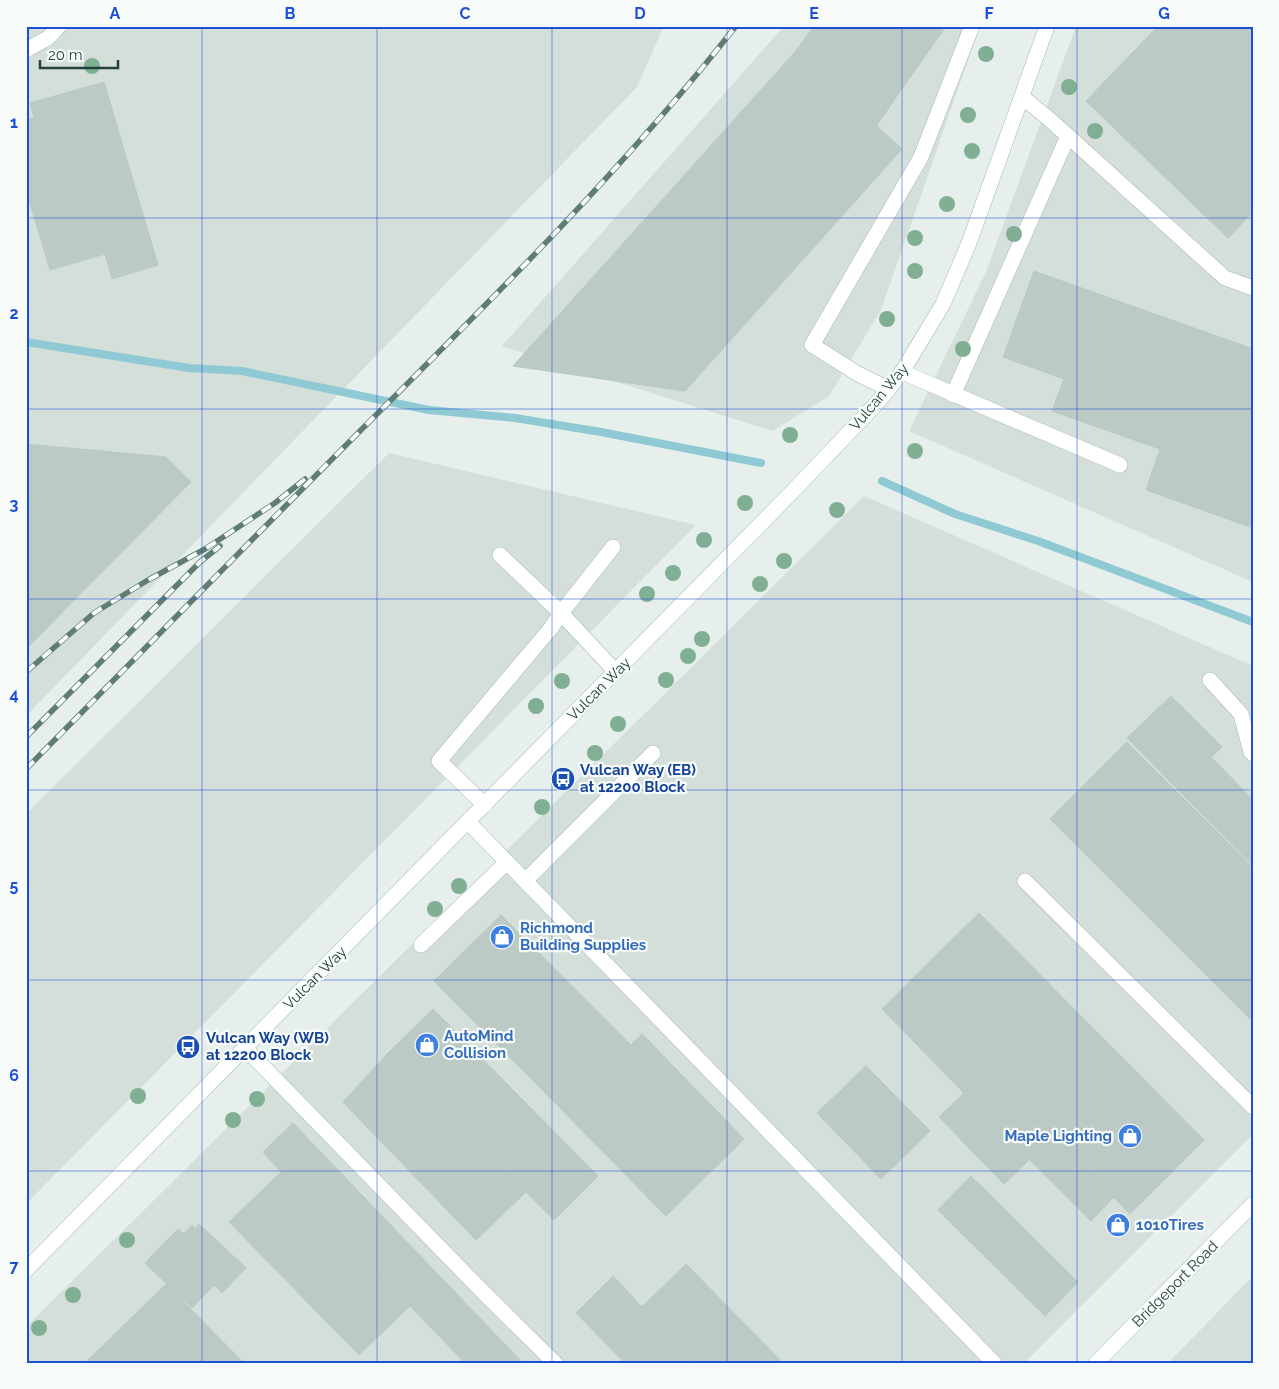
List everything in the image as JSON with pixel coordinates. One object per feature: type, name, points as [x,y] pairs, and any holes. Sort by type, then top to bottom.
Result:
[{"type":"street","points":[[26,50],[48,38],[59,26]]},
{"type":"street","points":[[889,389],[858,374],[812,345],[922,157],[972,26]]},
{"type":"street","name":"Vulcan Way","points":[[26,1270],[616,672],[854,428],[889,389],[902,372],[946,295],[969,243],[1047,26]]},
{"type":"street","points":[[1022,97],[1068,136],[1225,278],[1253,288]]},
{"type":"street","points":[[953,395],[1068,136]]},
{"type":"street","points":[[902,372],[1120,465]]},
{"type":"street","points":[[485,805],[438,761],[551,628],[613,546]]},
{"type":"street","points":[[500,555],[561,613],[616,672]]},
{"type":"street","points":[[1210,680],[1240,714],[1250,752],[1253,754]]},
{"type":"street","points":[[525,881],[653,753]]},
{"type":"street","points":[[468,822],[994,1363]]},
{"type":"street","points":[[421,945],[507,862]]},
{"type":"street","points":[[1025,881],[1253,1107]]},
{"type":"street","points":[[245,1048],[484,1294],[555,1363]]},
{"type":"street","name":"Bridgeport Road","points":[[1096,1363],[1253,1204]]},
{"type":"shaded area","points":[[26,26],[664,26],[637,87],[26,716]]},
{"type":"shaded area","points":[[784,26],[980,26],[881,310],[829,396],[773,431],[502,346]]},
{"type":"shaded area","points":[[1076,26],[1253,26],[1253,582],[909,431],[986,272]]},
{"type":"shaded area","points":[[389,453],[696,525],[26,1204],[26,814]]},
{"type":"shaded area","points":[[864,496],[1253,666],[1253,1134],[1024,1363],[26,1363],[26,1327]]},
{"type":"shaded area","points":[[1253,1276],[1253,1363],[1168,1363]]},
{"type":"building","points":[[814,26],[946,26],[876,126],[795,52]]},
{"type":"building","points":[[1158,26],[1253,27],[1253,212],[1228,238],[1086,101]]},
{"type":"building","points":[[795,52],[902,149],[685,391],[513,366]]},
{"type":"building","points":[[104,82],[158,265],[112,279],[105,254],[50,270],[26,190],[26,120],[34,118],[30,103]]},
{"type":"building","points":[[1034,271],[1253,349],[1253,528],[1146,490],[1160,449],[1052,411],[1064,379],[1003,357]]},
{"type":"building","points":[[26,444],[166,457],[191,482],[26,649]]},
{"type":"building","points":[[1171,696],[1222,747],[1211,757],[1253,800],[1253,866],[1127,738]]},
{"type":"building","points":[[1127,742],[1253,868],[1253,1022],[1050,819]]},
{"type":"building","points":[[979,913],[1204,1140],[1130,1214],[905,986]]},
{"type":"building","points":[[501,915],[631,1045],[563,1111],[434,981]]},
{"type":"building","points":[[905,986],[988,1070],[964,1093],[882,1009]]},
{"type":"building","points":[[433,1009],[598,1176],[554,1220],[388,1053]]},
{"type":"building","points":[[642,1034],[744,1139],[666,1216],[563,1111]]},
{"type":"building","points":[[388,1053],[526,1192],[476,1240],[343,1102]]},
{"type":"building","points":[[866,1066],[930,1131],[881,1179],[817,1113]]},
{"type":"building","points":[[988,1070],[1053,1137],[1004,1184],[939,1117]]},
{"type":"building","points":[[293,1123],[521,1363],[465,1363],[281,1172],[263,1152]]},
{"type":"building","points":[[1053,1137],[1114,1197],[1091,1221],[1030,1160]]},
{"type":"building","points":[[281,1172],[410,1306],[359,1355],[229,1222]]},
{"type":"building","points":[[971,1176],[1078,1282],[1045,1316],[938,1210]]},
{"type":"building","points":[[199,1224],[246,1268],[222,1293],[214,1285],[192,1308],[145,1263],[178,1229],[184,1234],[192,1225],[195,1229]]},
{"type":"building","points":[[686,1264],[783,1363],[697,1363],[642,1307]]},
{"type":"building","points":[[613,1276],[697,1363],[625,1363],[576,1313]]},
{"type":"building","points":[[166,1284],[242,1361],[240,1363],[85,1363]]},
{"type":"waterway","points":[[26,342],[189,368],[242,371],[429,410],[515,418],[601,432],[761,463]]},
{"type":"waterway","points":[[882,481],[955,514],[1038,541],[1253,622]]},
{"type":"railway","points":[[26,769],[554,234],[647,132],[736,26]]},
{"type":"railway","points":[[26,672],[94,613],[148,580],[205,549],[275,503],[305,479]]},
{"type":"railway","points":[[26,737],[200,562],[220,546]]},
{"type":"place","name":"Vulcan Way (EB) at 12200 Block","points":[[563,779]]},
{"type":"place","name":"Richmond Building Supplies","points":[[502,937]]},
{"type":"place","name":"AutoMind Collision","points":[[427,1045]]},
{"type":"place","name":"Vulcan Way (WB) at 12200 Block","points":[[188,1047]]},
{"type":"place","name":"Maple Lighting","points":[[1130,1136]]},
{"type":"place","name":"1010Tires","points":[[1118,1225]]}]
